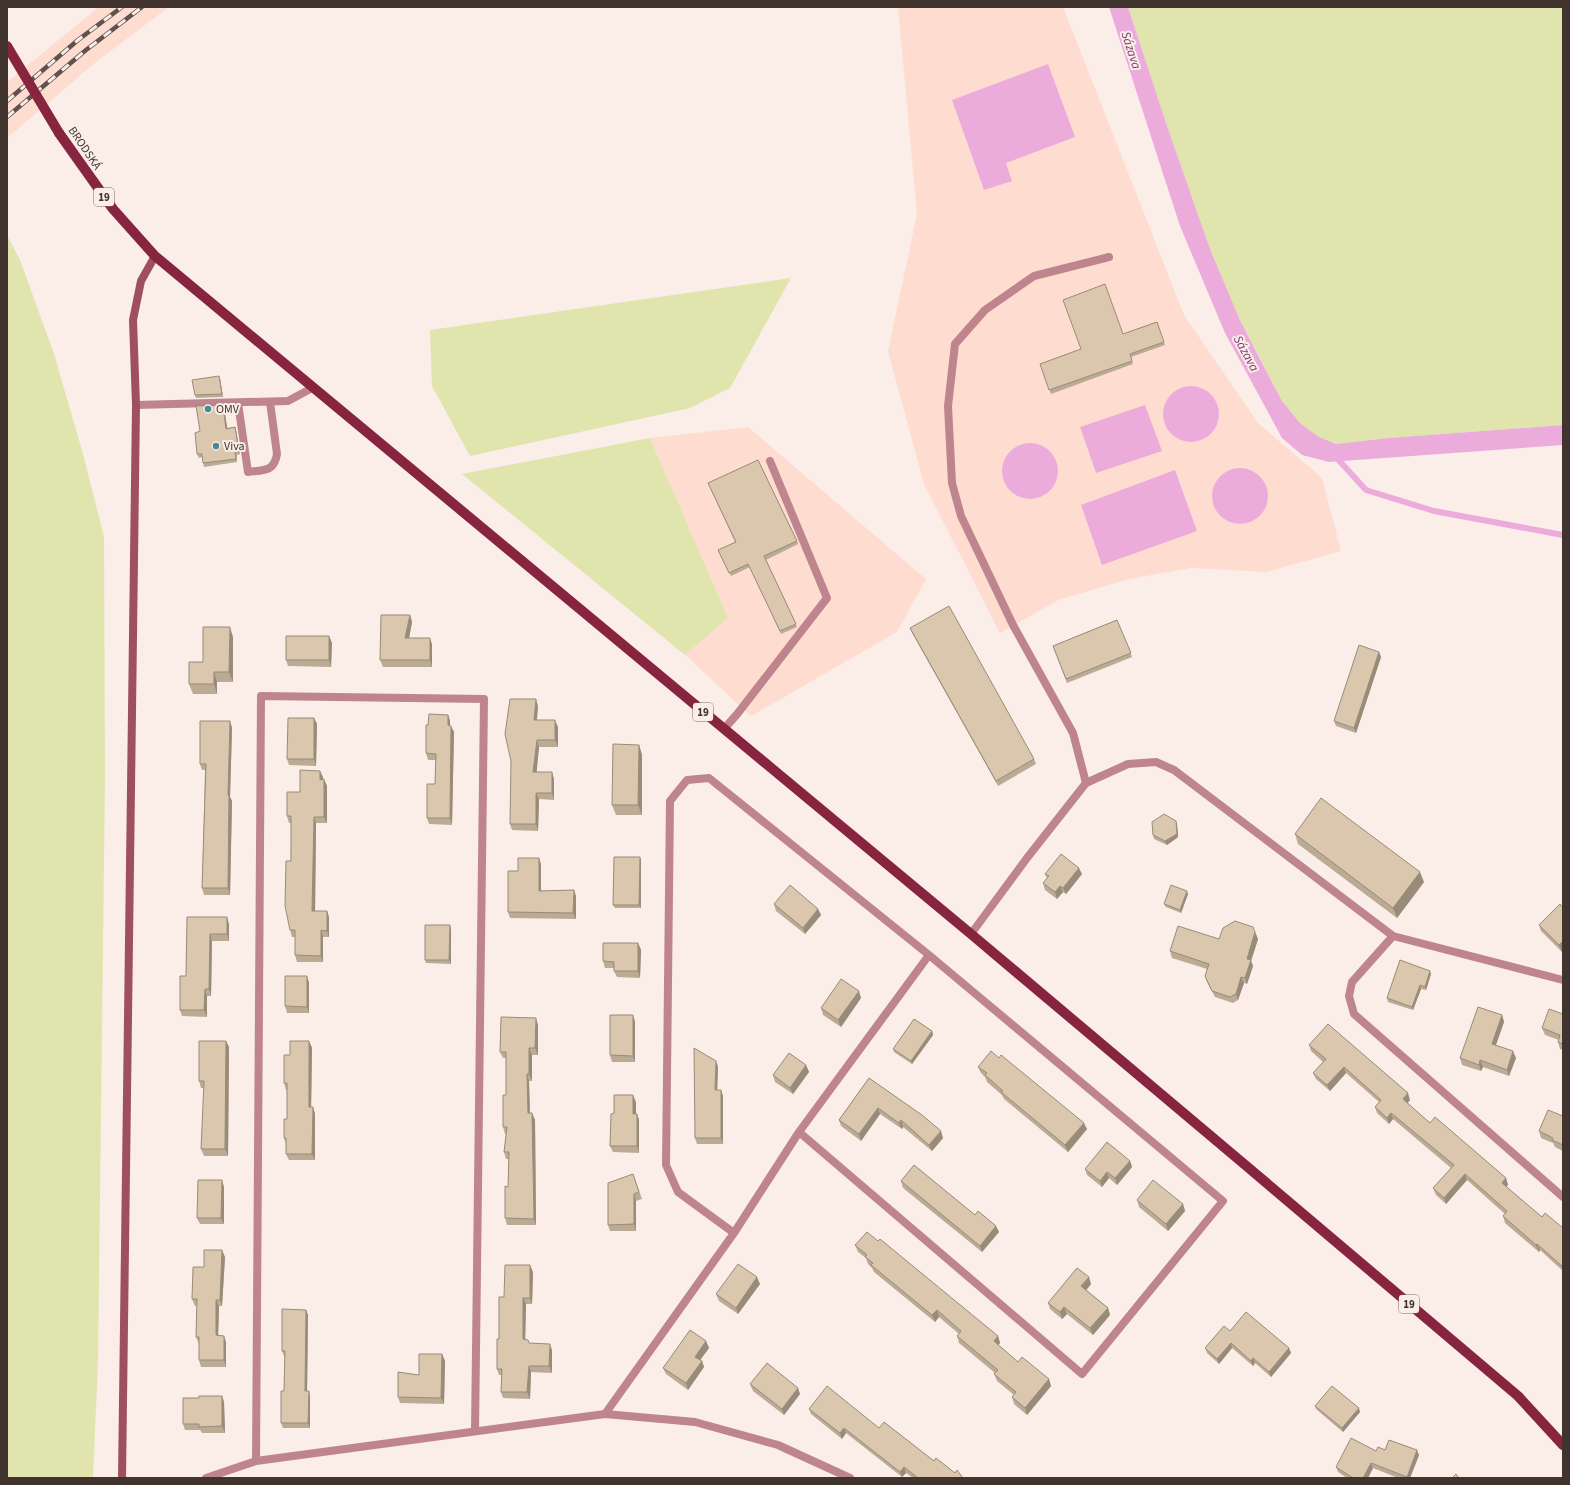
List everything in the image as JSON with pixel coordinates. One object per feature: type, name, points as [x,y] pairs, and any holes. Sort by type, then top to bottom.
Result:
[{"type":"main road","name":"BRODSKÁ","points":[[7,46],[78,162],[113,209],[155,256]]},
{"type":"main road","name":"19","points":[[155,256],[971,934],[1518,1396],[1563,1445]]},
{"type":"street","points":[[122,1478],[136,405],[133,320],[141,281],[155,256]]},
{"type":"street","points":[[1086,783],[1072,733],[1013,626],[961,516],[952,483],[948,406],[955,344],[985,310],[1034,276],[1109,257]]},
{"type":"street","points":[[136,405],[288,401],[312,388]]},
{"type":"street","points":[[238,403],[248,472],[266,470],[272,467],[276,462],[277,454],[270,402]]},
{"type":"street","points":[[724,729],[827,598],[770,461]]},
{"type":"street","points":[[256,1461],[261,696],[484,699],[475,1432]]},
{"type":"street","points":[[971,934],[1027,858],[1086,783],[1128,764],[1156,762],[1174,770],[1393,936],[1563,980]]},
{"type":"street","points":[[734,1233],[678,1192],[666,1165],[670,801],[687,780],[709,778],[929,955],[1223,1201],[1082,1374],[799,1132]]},
{"type":"street","points":[[1393,936],[1352,982],[1349,996],[1354,1014],[1563,1198]]},
{"type":"street","points":[[605,1414],[734,1233],[799,1132],[929,955]]},
{"type":"street","points":[[206,1478],[256,1461],[605,1414],[695,1422],[778,1445],[850,1478]]},
{"type":"shaded area","points":[[99,7],[169,7],[96,62],[7,138],[7,82]]},
{"type":"shaded area","points":[[898,7],[1063,7],[1184,315],[1258,423],[1322,478],[1341,551],[1266,572],[1192,568],[1129,579],[1058,600],[1000,633],[924,484],[888,351],[917,214]]},
{"type":"shaded area","points":[[748,427],[926,579],[897,632],[751,716],[685,655],[728,618],[650,438]]},
{"type":"green space","points":[[1128,7],[1563,7],[1563,425],[1388,438],[1336,444],[1319,437],[1300,423],[1282,401],[1236,312],[1210,249],[1166,123]]},
{"type":"green space","points":[[7,235],[20,260],[54,354],[83,454],[104,537],[105,776],[98,1360],[93,1478],[7,1478]]},
{"type":"green space","points":[[791,278],[730,388],[690,408],[470,456],[432,386],[430,330]]},
{"type":"green space","points":[[650,438],[728,618],[685,655],[462,474]]},
{"type":"water","name":"Sázava","points":[[1109,7],[1128,7],[1166,123],[1210,249],[1239,318],[1262,363],[1282,401],[1300,423],[1319,437],[1336,444],[1388,438],[1563,425],[1563,445],[1329,462],[1302,455],[1282,438],[1225,333],[1180,226]]},
{"type":"water","points":[[1048,64],[1075,137],[1006,163],[1012,181],[984,190],[952,100]]},
{"type":"water","points":[[1185,386],[1197,386],[1207,390],[1215,398],[1219,408],[1219,420],[1215,430],[1207,438],[1197,442],[1185,442],[1175,438],[1167,430],[1163,420],[1163,408],[1167,398],[1175,390]]},
{"type":"water","points":[[1145,405],[1162,451],[1096,473],[1080,427]]},
{"type":"water","points":[[1024,443],[1036,443],[1046,447],[1054,455],[1058,465],[1058,477],[1054,487],[1046,495],[1036,499],[1024,499],[1014,495],[1006,487],[1002,477],[1002,465],[1006,455],[1014,447]]},
{"type":"water","points":[[1234,468],[1246,468],[1256,472],[1264,480],[1268,490],[1268,502],[1264,512],[1256,520],[1246,524],[1234,524],[1224,520],[1216,512],[1212,502],[1212,490],[1216,480],[1224,472]]},
{"type":"water","points":[[1175,470],[1197,531],[1102,565],[1081,505]]},
{"type":"building","points":[[1105,284],[1123,334],[1157,322],[1164,342],[1130,354],[1132,361],[1049,390],[1040,364],[1081,349],[1063,300]]},
{"type":"building","points":[[219,376],[222,394],[195,395],[192,380]]},
{"type":"building","points":[[223,405],[226,429],[235,427],[239,451],[235,452],[236,459],[203,463],[202,454],[197,454],[195,433],[200,431],[196,406]]},
{"type":"building","points":[[758,460],[797,541],[764,556],[796,624],[780,631],[748,564],[729,573],[718,550],[736,542],[708,483]]},
{"type":"building","points":[[949,606],[1034,759],[996,781],[910,628]]},
{"type":"building","points":[[381,615],[410,615],[405,638],[430,638],[430,660],[380,660]]},
{"type":"building","points":[[1117,620],[1131,653],[1066,679],[1053,646]]},
{"type":"building","points":[[203,627],[230,627],[229,672],[214,672],[214,684],[189,684],[189,662],[203,662]]},
{"type":"building","points":[[286,636],[329,636],[329,660],[286,660]]},
{"type":"building","points":[[1359,645],[1379,652],[1354,728],[1334,721]]},
{"type":"building","points":[[510,699],[536,699],[534,720],[555,720],[555,740],[537,740],[533,772],[552,772],[552,793],[536,793],[536,824],[510,824],[511,761],[505,734]]},
{"type":"building","points":[[429,714],[448,715],[448,725],[451,726],[450,818],[427,818],[427,784],[435,784],[436,754],[426,753],[426,725],[428,725]]},
{"type":"building","points":[[288,718],[314,718],[314,759],[287,759]]},
{"type":"building","points":[[200,721],[230,721],[228,888],[202,888],[206,764],[200,764]]},
{"type":"building","points":[[613,744],[639,745],[638,805],[612,805]]},
{"type":"building","points":[[300,770],[320,771],[320,780],[324,779],[324,817],[314,817],[312,911],[327,911],[327,931],[321,930],[321,956],[295,955],[295,930],[290,930],[285,906],[286,861],[291,861],[291,816],[287,816],[287,792],[300,792]]},
{"type":"building","points":[[1321,798],[1420,872],[1393,908],[1295,834]]},
{"type":"building","points":[[1164,814],[1176,821],[1177,834],[1165,841],[1153,835],[1152,822]]},
{"type":"building","points":[[1061,854],[1079,868],[1063,888],[1060,886],[1055,892],[1043,883],[1049,876],[1045,874]]},
{"type":"building","points":[[614,857],[640,857],[639,905],[613,905]]},
{"type":"building","points":[[518,858],[539,858],[539,891],[574,890],[573,913],[508,912],[508,871],[518,871]]},
{"type":"building","points":[[790,885],[818,909],[803,928],[774,904]]},
{"type":"building","points":[[1171,885],[1187,891],[1180,910],[1164,904]]},
{"type":"building","points":[[1560,904],[1563,908],[1563,941],[1559,945],[1539,925]]},
{"type":"building","points":[[187,917],[227,917],[227,934],[210,934],[209,989],[205,989],[204,1010],[180,1010],[180,976],[186,976]]},
{"type":"building","points":[[1235,921],[1253,927],[1255,932],[1247,959],[1251,960],[1245,978],[1241,977],[1236,994],[1230,997],[1212,991],[1205,976],[1209,964],[1170,951],[1178,926],[1219,939],[1223,928]]},
{"type":"building","points":[[425,925],[450,925],[449,960],[425,960]]},
{"type":"building","points":[[603,943],[638,943],[638,971],[614,971],[614,962],[603,961]]},
{"type":"building","points":[[1400,960],[1430,971],[1425,987],[1420,985],[1412,1007],[1387,998]]},
{"type":"building","points":[[285,976],[307,976],[307,1007],[285,1006]]},
{"type":"building","points":[[841,979],[859,991],[838,1020],[821,1008]]},
{"type":"building","points":[[1478,1007],[1502,1015],[1492,1044],[1513,1051],[1507,1070],[1480,1060],[1479,1065],[1460,1058]]},
{"type":"building","points":[[1549,1009],[1563,1014],[1563,1044],[1558,1042],[1560,1035],[1542,1028]]},
{"type":"building","points":[[610,1015],[633,1015],[633,1056],[610,1055]]},
{"type":"building","points":[[501,1017],[536,1018],[535,1048],[529,1048],[529,1074],[527,1074],[528,1113],[532,1113],[534,1219],[505,1218],[505,1186],[508,1187],[509,1152],[504,1152],[507,1127],[503,1127],[503,1095],[506,1095],[506,1052],[500,1052]]},
{"type":"building","points":[[914,1019],[932,1031],[911,1061],[893,1049]]},
{"type":"building","points":[[1328,1024],[1408,1093],[1403,1099],[1430,1123],[1435,1117],[1506,1178],[1502,1183],[1542,1217],[1545,1213],[1563,1228],[1563,1267],[1503,1216],[1507,1211],[1465,1174],[1444,1198],[1433,1188],[1454,1165],[1391,1113],[1387,1118],[1375,1107],[1381,1100],[1344,1067],[1327,1085],[1313,1073],[1326,1059],[1309,1045]]},
{"type":"building","points":[[199,1041],[226,1041],[225,1149],[201,1149],[204,1081],[199,1081]]},
{"type":"building","points":[[290,1041],[309,1041],[309,1107],[313,1107],[312,1154],[286,1154],[284,1119],[287,1119],[287,1083],[284,1083],[284,1055],[290,1055]]},
{"type":"building","points":[[694,1048],[716,1061],[715,1090],[721,1090],[721,1138],[695,1138]]},
{"type":"building","points":[[991,1051],[999,1058],[1001,1055],[1084,1123],[1065,1145],[1001,1092],[1003,1091],[985,1075],[987,1073],[978,1067]]},
{"type":"building","points":[[789,1053],[806,1065],[790,1088],[773,1075]]},
{"type":"building","points":[[869,1078],[922,1115],[941,1131],[929,1145],[901,1120],[899,1123],[878,1108],[859,1134],[839,1120]]},
{"type":"building","points":[[614,1095],[633,1095],[633,1114],[637,1114],[637,1146],[610,1146],[611,1114],[614,1113]]},
{"type":"building","points":[[1548,1110],[1563,1116],[1563,1145],[1552,1140],[1553,1138],[1539,1131]]},
{"type":"building","points":[[1107,1142],[1130,1161],[1115,1178],[1107,1172],[1100,1181],[1085,1169]]},
{"type":"building","points":[[914,1165],[975,1215],[978,1211],[996,1226],[980,1246],[901,1181]]},
{"type":"building","points":[[633,1174],[639,1192],[634,1194],[634,1224],[608,1225],[608,1183]]},
{"type":"building","points":[[198,1180],[222,1180],[221,1218],[197,1218]]},
{"type":"building","points":[[1153,1180],[1183,1204],[1166,1224],[1137,1200]]},
{"type":"building","points":[[867,1232],[878,1241],[880,1239],[998,1336],[994,1341],[1018,1362],[1022,1357],[1049,1379],[1025,1408],[1012,1397],[1016,1392],[994,1374],[998,1370],[957,1336],[961,1331],[937,1310],[932,1315],[871,1265],[873,1263],[865,1257],[867,1255],[855,1245]]},
{"type":"building","points":[[204,1250],[222,1250],[220,1300],[216,1300],[216,1335],[224,1336],[224,1360],[199,1360],[199,1337],[196,1337],[197,1299],[192,1299],[193,1267],[204,1267]]},
{"type":"building","points":[[738,1264],[757,1277],[736,1308],[716,1294]]},
{"type":"building","points":[[505,1265],[530,1265],[530,1298],[523,1298],[523,1339],[528,1340],[529,1343],[550,1344],[549,1366],[529,1366],[527,1392],[501,1392],[502,1369],[497,1369],[499,1297],[504,1297]]},
{"type":"building","points":[[1077,1268],[1089,1277],[1081,1286],[1108,1308],[1090,1328],[1064,1307],[1060,1312],[1048,1303]]},
{"type":"building","points":[[282,1309],[306,1310],[305,1391],[309,1391],[308,1423],[281,1423],[281,1391],[284,1391],[285,1351],[282,1351]]},
{"type":"building","points":[[1246,1312],[1289,1348],[1269,1372],[1253,1358],[1251,1361],[1231,1343],[1217,1359],[1205,1348],[1224,1326],[1230,1331]]},
{"type":"building","points":[[690,1330],[706,1341],[695,1357],[702,1361],[686,1383],[663,1368]]},
{"type":"building","points":[[419,1354],[442,1354],[441,1398],[398,1397],[398,1372],[419,1375]]},
{"type":"building","points":[[767,1363],[798,1388],[782,1409],[750,1384]]},
{"type":"building","points":[[827,1386],[879,1428],[884,1422],[934,1461],[936,1458],[955,1473],[957,1470],[963,1478],[918,1478],[904,1467],[900,1472],[844,1428],[840,1433],[809,1409]]},
{"type":"building","points":[[1332,1386],[1359,1408],[1342,1428],[1315,1406]]},
{"type":"building","points":[[199,1396],[222,1396],[222,1426],[199,1427],[199,1424],[183,1424],[183,1398],[199,1398]]},
{"type":"building","points":[[1351,1438],[1376,1451],[1378,1447],[1385,1450],[1389,1440],[1417,1450],[1407,1477],[1371,1463],[1363,1478],[1353,1478],[1336,1467]]},
{"type":"building","points":[[1456,1474],[1459,1478],[1452,1478]]},
{"type":"waterway","points":[[1334,455],[1366,490],[1434,511],[1563,535]]},
{"type":"railway","points":[[7,101],[78,40],[122,7]]},
{"type":"railway","points":[[7,117],[86,50],[142,7]]},
{"type":"place","name":"OMV","points":[[208,409]]},
{"type":"place","name":"Viva","points":[[216,446]]}]
